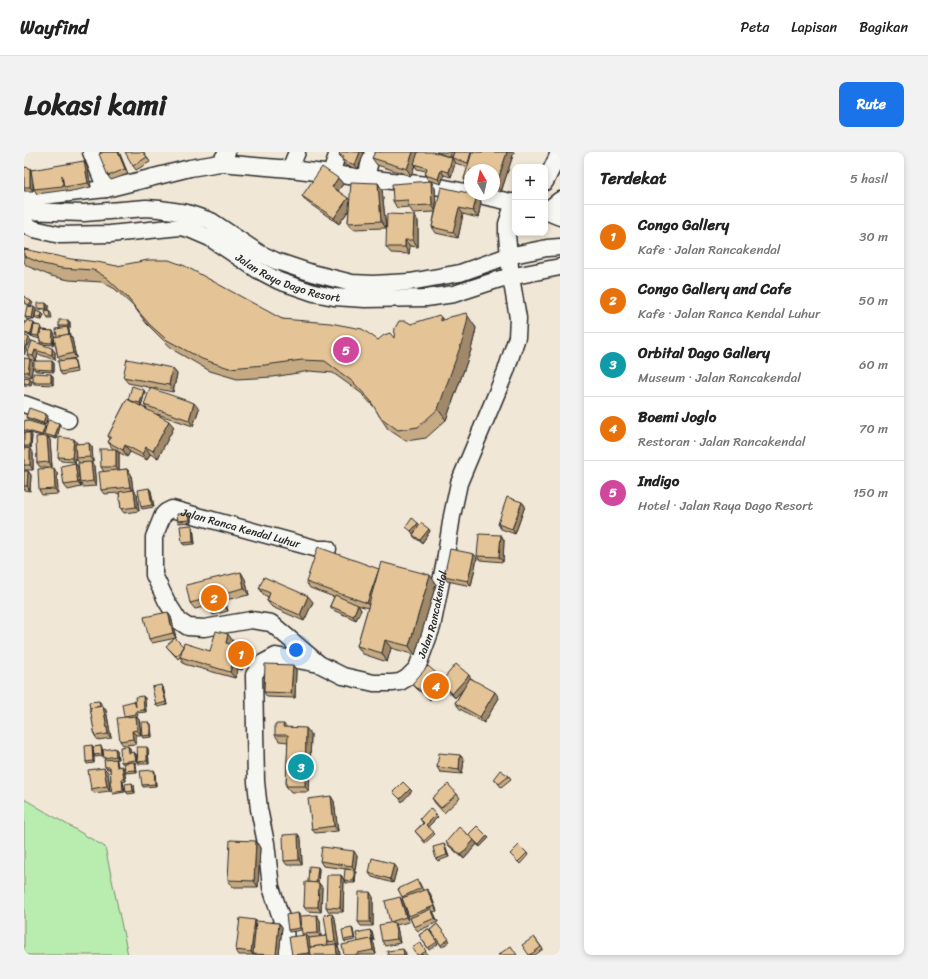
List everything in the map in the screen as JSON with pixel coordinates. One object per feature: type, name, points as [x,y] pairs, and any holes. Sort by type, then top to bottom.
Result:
[{"type":"street","points":[[91,152],[106,189]]},
{"type":"street","points":[[290,169],[297,152]]},
{"type":"street","points":[[331,174],[338,152]]},
{"type":"street","points":[[366,178],[372,152]]},
{"type":"street","points":[[548,176],[559,152]]},
{"type":"street","points":[[24,198],[106,189],[190,168],[224,157],[290,169],[434,186],[464,192]]},
{"type":"street","points":[[500,200],[512,203]]},
{"type":"street","points":[[550,213],[560,200]]},
{"type":"street","name":"Jalan Raya Dago Resort","points":[[24,211],[84,213],[146,208],[187,213],[211,221],[259,253],[276,261],[312,273],[352,283],[374,284],[417,280],[468,271],[508,256],[547,248],[560,247]]},
{"type":"street","name":"Jalan Rancakendal","points":[[287,955],[285,930],[272,887],[266,843],[259,809],[256,782],[254,675],[261,664],[276,656],[319,664],[343,676],[374,683],[392,684],[400,682],[407,678],[417,668],[432,627],[459,483],[506,370],[517,337],[518,318],[508,256],[507,224],[512,209]]},
{"type":"street","name":"Jalan Raya Dago Resort","points":[[24,224],[34,229],[60,236],[110,234],[180,227],[189,228],[210,238],[258,270],[279,281],[314,293],[334,297],[365,299],[426,298],[454,294],[511,277],[560,267]]},
{"type":"street","points":[[24,404],[68,420]]},
{"type":"street","name":"Jalan Ranca Kendal Luhur","points":[[319,664],[271,623],[251,620],[204,628],[188,627],[180,621],[167,602],[154,575],[154,537],[163,515],[172,509],[318,549],[328,549]]},
{"type":"green space","points":[[24,799],[105,847],[128,955],[24,955]]},
{"type":"building","points":[[104,152],[118,152],[125,169],[108,176],[99,154]]},
{"type":"building","points":[[125,152],[143,152],[147,157],[133,166]]},
{"type":"building","points":[[340,152],[360,152],[355,165],[342,160],[344,156],[339,155]]},
{"type":"building","points":[[375,152],[413,152],[407,169],[372,158]]},
{"type":"building","points":[[418,152],[433,152],[452,158],[448,172],[441,170],[438,179],[425,175],[427,168],[414,164]]},
{"type":"building","points":[[454,152],[471,152],[468,163],[452,158]]},
{"type":"building","points":[[472,152],[507,152],[500,174],[500,164],[468,164]]},
{"type":"building","points":[[84,161],[88,183],[64,187],[62,175],[63,186],[34,189],[31,170]]},
{"type":"building","points":[[24,167],[30,168],[30,187],[24,187]]},
{"type":"building","points":[[322,167],[338,178],[332,187],[348,198],[334,218],[302,196]]},
{"type":"building","points":[[431,181],[432,205],[408,206],[408,200],[393,201],[392,184]]},
{"type":"building","points":[[351,182],[378,183],[381,221],[348,223]]},
{"type":"building","points":[[441,187],[464,192],[464,200],[476,200],[473,211],[459,208],[453,232],[432,227]]},
{"type":"building","points":[[387,214],[414,215],[413,240],[405,240],[405,247],[386,247]]},
{"type":"building","points":[[24,249],[71,259],[117,266],[148,260],[169,260],[185,266],[282,319],[330,323],[362,329],[378,340],[384,335],[390,333],[394,338],[395,328],[399,321],[406,321],[411,324],[439,315],[441,317],[441,321],[466,313],[468,316],[463,339],[438,409],[418,427],[398,430],[380,417],[370,400],[353,382],[325,361],[302,360],[229,368],[202,359],[167,340],[150,325],[127,297],[107,278],[94,270],[61,268],[43,264],[24,256]]},
{"type":"building","points":[[24,296],[31,301],[29,305],[24,302]]},
{"type":"building","points":[[37,303],[46,303],[46,309],[37,308]]},
{"type":"building","points":[[27,306],[34,307],[32,318],[25,317]]},
{"type":"building","points":[[36,311],[42,313],[41,318],[35,316]]},
{"type":"building","points":[[49,311],[50,317],[47,317],[45,312]]},
{"type":"building","points":[[27,320],[34,323],[30,335],[24,332],[24,326]]},
{"type":"building","points":[[59,320],[68,320],[68,326],[59,326]]},
{"type":"building","points":[[34,325],[41,326],[38,336],[32,335]]},
{"type":"building","points":[[67,327],[69,334],[57,337],[56,329]]},
{"type":"building","points":[[41,330],[53,331],[52,343],[40,342]]},
{"type":"building","points":[[69,334],[73,353],[58,357],[54,337]]},
{"type":"building","points":[[24,335],[29,338],[24,350]]},
{"type":"building","points":[[32,341],[52,348],[52,355],[35,350],[33,356],[27,355]]},
{"type":"building","points":[[24,358],[30,359],[28,372],[24,372]]},
{"type":"building","points":[[74,359],[76,369],[60,372],[58,361]]},
{"type":"building","points":[[127,359],[172,368],[169,385],[123,377]]},
{"type":"building","points":[[34,361],[52,361],[52,370],[34,369]]},
{"type":"building","points":[[33,373],[51,374],[51,382],[33,382]]},
{"type":"building","points":[[24,377],[30,378],[29,384],[24,383]]},
{"type":"building","points":[[132,386],[144,390],[140,403],[128,400]]},
{"type":"building","points":[[150,388],[194,403],[189,420],[144,405]]},
{"type":"building","points":[[127,399],[169,421],[153,451],[146,447],[142,454],[125,445],[123,450],[108,442],[111,438],[108,436]]},
{"type":"building","points":[[29,408],[46,414],[43,423],[26,417]]},
{"type":"building","points":[[25,420],[45,426],[42,435],[24,430]]},
{"type":"building","points":[[48,420],[59,423],[55,437],[44,434]]},
{"type":"building","points":[[24,433],[30,433],[30,446],[24,446]]},
{"type":"building","points":[[47,436],[49,462],[37,463],[36,437]]},
{"type":"building","points":[[59,437],[74,439],[72,458],[58,457]]},
{"type":"building","points":[[89,443],[90,457],[76,458],[75,444]]},
{"type":"building","points":[[24,448],[30,449],[30,465],[24,465]]},
{"type":"building","points":[[100,449],[116,449],[116,467],[101,467]]},
{"type":"building","points":[[91,462],[93,481],[80,483],[78,463]]},
{"type":"building","points":[[75,463],[78,483],[64,485],[61,466]]},
{"type":"building","points":[[54,468],[55,489],[39,490],[38,469]]},
{"type":"building","points":[[127,469],[130,487],[101,490],[99,472]]},
{"type":"building","points":[[24,471],[28,471],[27,486],[24,486]]},
{"type":"building","points":[[149,488],[152,505],[141,507],[138,490]]},
{"type":"building","points":[[134,490],[136,507],[121,509],[119,492]]},
{"type":"building","points":[[507,497],[522,502],[512,529],[498,524]]},
{"type":"building","points":[[177,514],[189,514],[190,520],[178,521]]},
{"type":"building","points":[[412,518],[418,523],[411,531],[406,527]]},
{"type":"building","points":[[421,523],[429,529],[420,540],[413,535]]},
{"type":"building","points":[[192,525],[193,542],[182,543],[180,526]]},
{"type":"building","points":[[479,534],[501,535],[499,557],[477,556]]},
{"type":"building","points":[[318,547],[379,569],[367,603],[306,582]]},
{"type":"building","points":[[450,549],[474,554],[468,581],[444,576]]},
{"type":"building","points":[[381,562],[430,575],[409,646],[385,640],[382,653],[357,646]]},
{"type":"building","points":[[241,572],[244,588],[221,594],[223,605],[209,608],[206,599],[190,603],[186,585]]},
{"type":"building","points":[[264,577],[308,596],[300,615],[267,601],[270,593],[259,588]]},
{"type":"building","points":[[335,595],[358,605],[353,616],[330,606]]},
{"type":"building","points":[[168,612],[173,633],[149,639],[144,617]]},
{"type":"building","points":[[216,631],[228,634],[226,643],[241,647],[237,663],[233,662],[230,672],[180,657],[184,643],[210,651]]},
{"type":"building","points":[[175,638],[183,646],[181,652],[176,656],[166,646]]},
{"type":"building","points":[[265,664],[293,665],[291,693],[264,692]]},
{"type":"building","points":[[456,664],[469,675],[452,694],[440,683]]},
{"type":"building","points":[[428,666],[442,678],[427,696],[412,684]]},
{"type":"building","points":[[470,678],[495,692],[480,717],[455,703]]},
{"type":"building","points":[[161,685],[166,702],[156,705],[152,687]]},
{"type":"building","points":[[143,696],[144,710],[136,711],[136,714],[124,716],[122,704],[134,701],[136,707],[135,697]]},
{"type":"building","points":[[99,701],[100,706],[90,709],[89,702]]},
{"type":"building","points":[[103,706],[108,734],[95,736],[90,708]]},
{"type":"building","points":[[136,716],[137,730],[132,731],[133,739],[120,741],[117,718]]},
{"type":"building","points":[[141,722],[149,722],[150,735],[142,736]]},
{"type":"building","points":[[275,724],[284,724],[283,727],[306,728],[305,786],[286,786],[288,735],[275,735]]},
{"type":"building","points":[[92,745],[93,761],[86,762],[85,746]]},
{"type":"building","points":[[101,746],[102,754],[94,755],[93,747]]},
{"type":"building","points":[[128,746],[129,753],[134,752],[136,760],[121,762],[120,747]]},
{"type":"building","points":[[137,747],[147,747],[147,761],[138,762]]},
{"type":"building","points":[[115,748],[116,756],[104,758],[103,750]]},
{"type":"building","points":[[439,753],[460,755],[459,770],[437,767]]},
{"type":"building","points":[[116,759],[117,767],[122,766],[124,779],[122,779],[123,790],[112,792],[110,767],[105,767],[104,760]]},
{"type":"building","points":[[134,762],[135,770],[125,771],[124,763]]},
{"type":"building","points":[[104,768],[107,786],[91,789],[88,770]]},
{"type":"building","points":[[154,770],[155,784],[142,785],[140,771]]},
{"type":"building","points":[[500,770],[509,776],[499,784],[494,778]]},
{"type":"building","points":[[403,782],[410,789],[400,799],[393,792]]},
{"type":"building","points":[[132,783],[133,791],[126,792],[125,784]]},
{"type":"building","points":[[448,784],[457,794],[441,808],[432,798]]},
{"type":"building","points":[[331,796],[334,826],[312,829],[308,799]]},
{"type":"building","points":[[430,808],[436,815],[426,825],[434,832],[424,841],[415,831],[424,823],[420,819]]},
{"type":"building","points":[[477,826],[487,836],[479,845],[468,835]]},
{"type":"building","points":[[459,827],[474,840],[461,855],[446,842]]},
{"type":"building","points":[[298,834],[299,860],[284,861],[283,835]]},
{"type":"building","points":[[230,840],[256,841],[254,881],[228,880]]},
{"type":"building","points":[[444,844],[447,855],[436,859],[433,847]]},
{"type":"building","points":[[519,845],[527,853],[518,862],[510,854]]},
{"type":"building","points":[[322,847],[354,851],[352,866],[320,861]]},
{"type":"building","points":[[372,858],[394,864],[390,879],[369,873]]},
{"type":"building","points":[[309,866],[318,867],[316,883],[308,882]]},
{"type":"building","points":[[345,869],[354,870],[354,881],[344,880]]},
{"type":"building","points":[[327,875],[341,875],[340,908],[326,907]]},
{"type":"building","points":[[417,880],[421,888],[402,897],[398,889]]},
{"type":"building","points":[[305,882],[319,883],[318,907],[304,907]]},
{"type":"building","points":[[427,889],[434,906],[409,916],[402,898]]},
{"type":"building","points":[[359,892],[370,892],[370,922],[358,922]]},
{"type":"building","points":[[400,897],[406,917],[390,922],[385,901]]},
{"type":"building","points":[[431,909],[435,918],[414,927],[410,918]]},
{"type":"building","points":[[298,913],[300,928],[288,930],[286,915]]},
{"type":"building","points":[[332,914],[335,941],[328,942],[324,915]]},
{"type":"building","points":[[317,915],[318,933],[302,934],[301,916]]},
{"type":"building","points":[[240,918],[255,920],[251,952],[236,950]]},
{"type":"building","points":[[256,921],[279,923],[276,955],[253,954]]},
{"type":"building","points":[[394,922],[397,939],[382,941],[379,925]]},
{"type":"building","points":[[437,924],[449,939],[441,945],[430,930]]},
{"type":"building","points":[[352,928],[354,938],[344,940],[342,930]]},
{"type":"building","points":[[428,929],[437,942],[428,948],[419,935]]},
{"type":"building","points":[[370,930],[372,939],[358,942],[356,933]]},
{"type":"building","points":[[306,935],[309,953],[292,955],[289,937]]},
{"type":"building","points":[[326,936],[328,945],[310,947],[309,938]]},
{"type":"building","points":[[534,937],[541,947],[529,955],[522,945]]},
{"type":"building","points":[[371,939],[373,950],[358,953],[359,955],[344,955],[342,945]]},
{"type":"building","points":[[420,942],[426,951],[420,955],[417,955],[412,947]]},
{"type":"building","points":[[336,944],[337,955],[311,955],[310,947]]},
{"type":"building","points":[[511,946],[517,955],[498,955]]},
{"type":"building","points":[[403,949],[404,955],[388,955],[387,951]]},
{"type":"place","name":"Indigo","points":[[346,350]]},
{"type":"place","name":"Congo Gallery and Cafe","points":[[214,598]]},
{"type":"place","name":"Congo Gallery","points":[[241,654]]},
{"type":"place","name":"Boemi Joglo","points":[[436,686]]},
{"type":"place","name":"Orbital Dago Gallery","points":[[301,767]]}]
